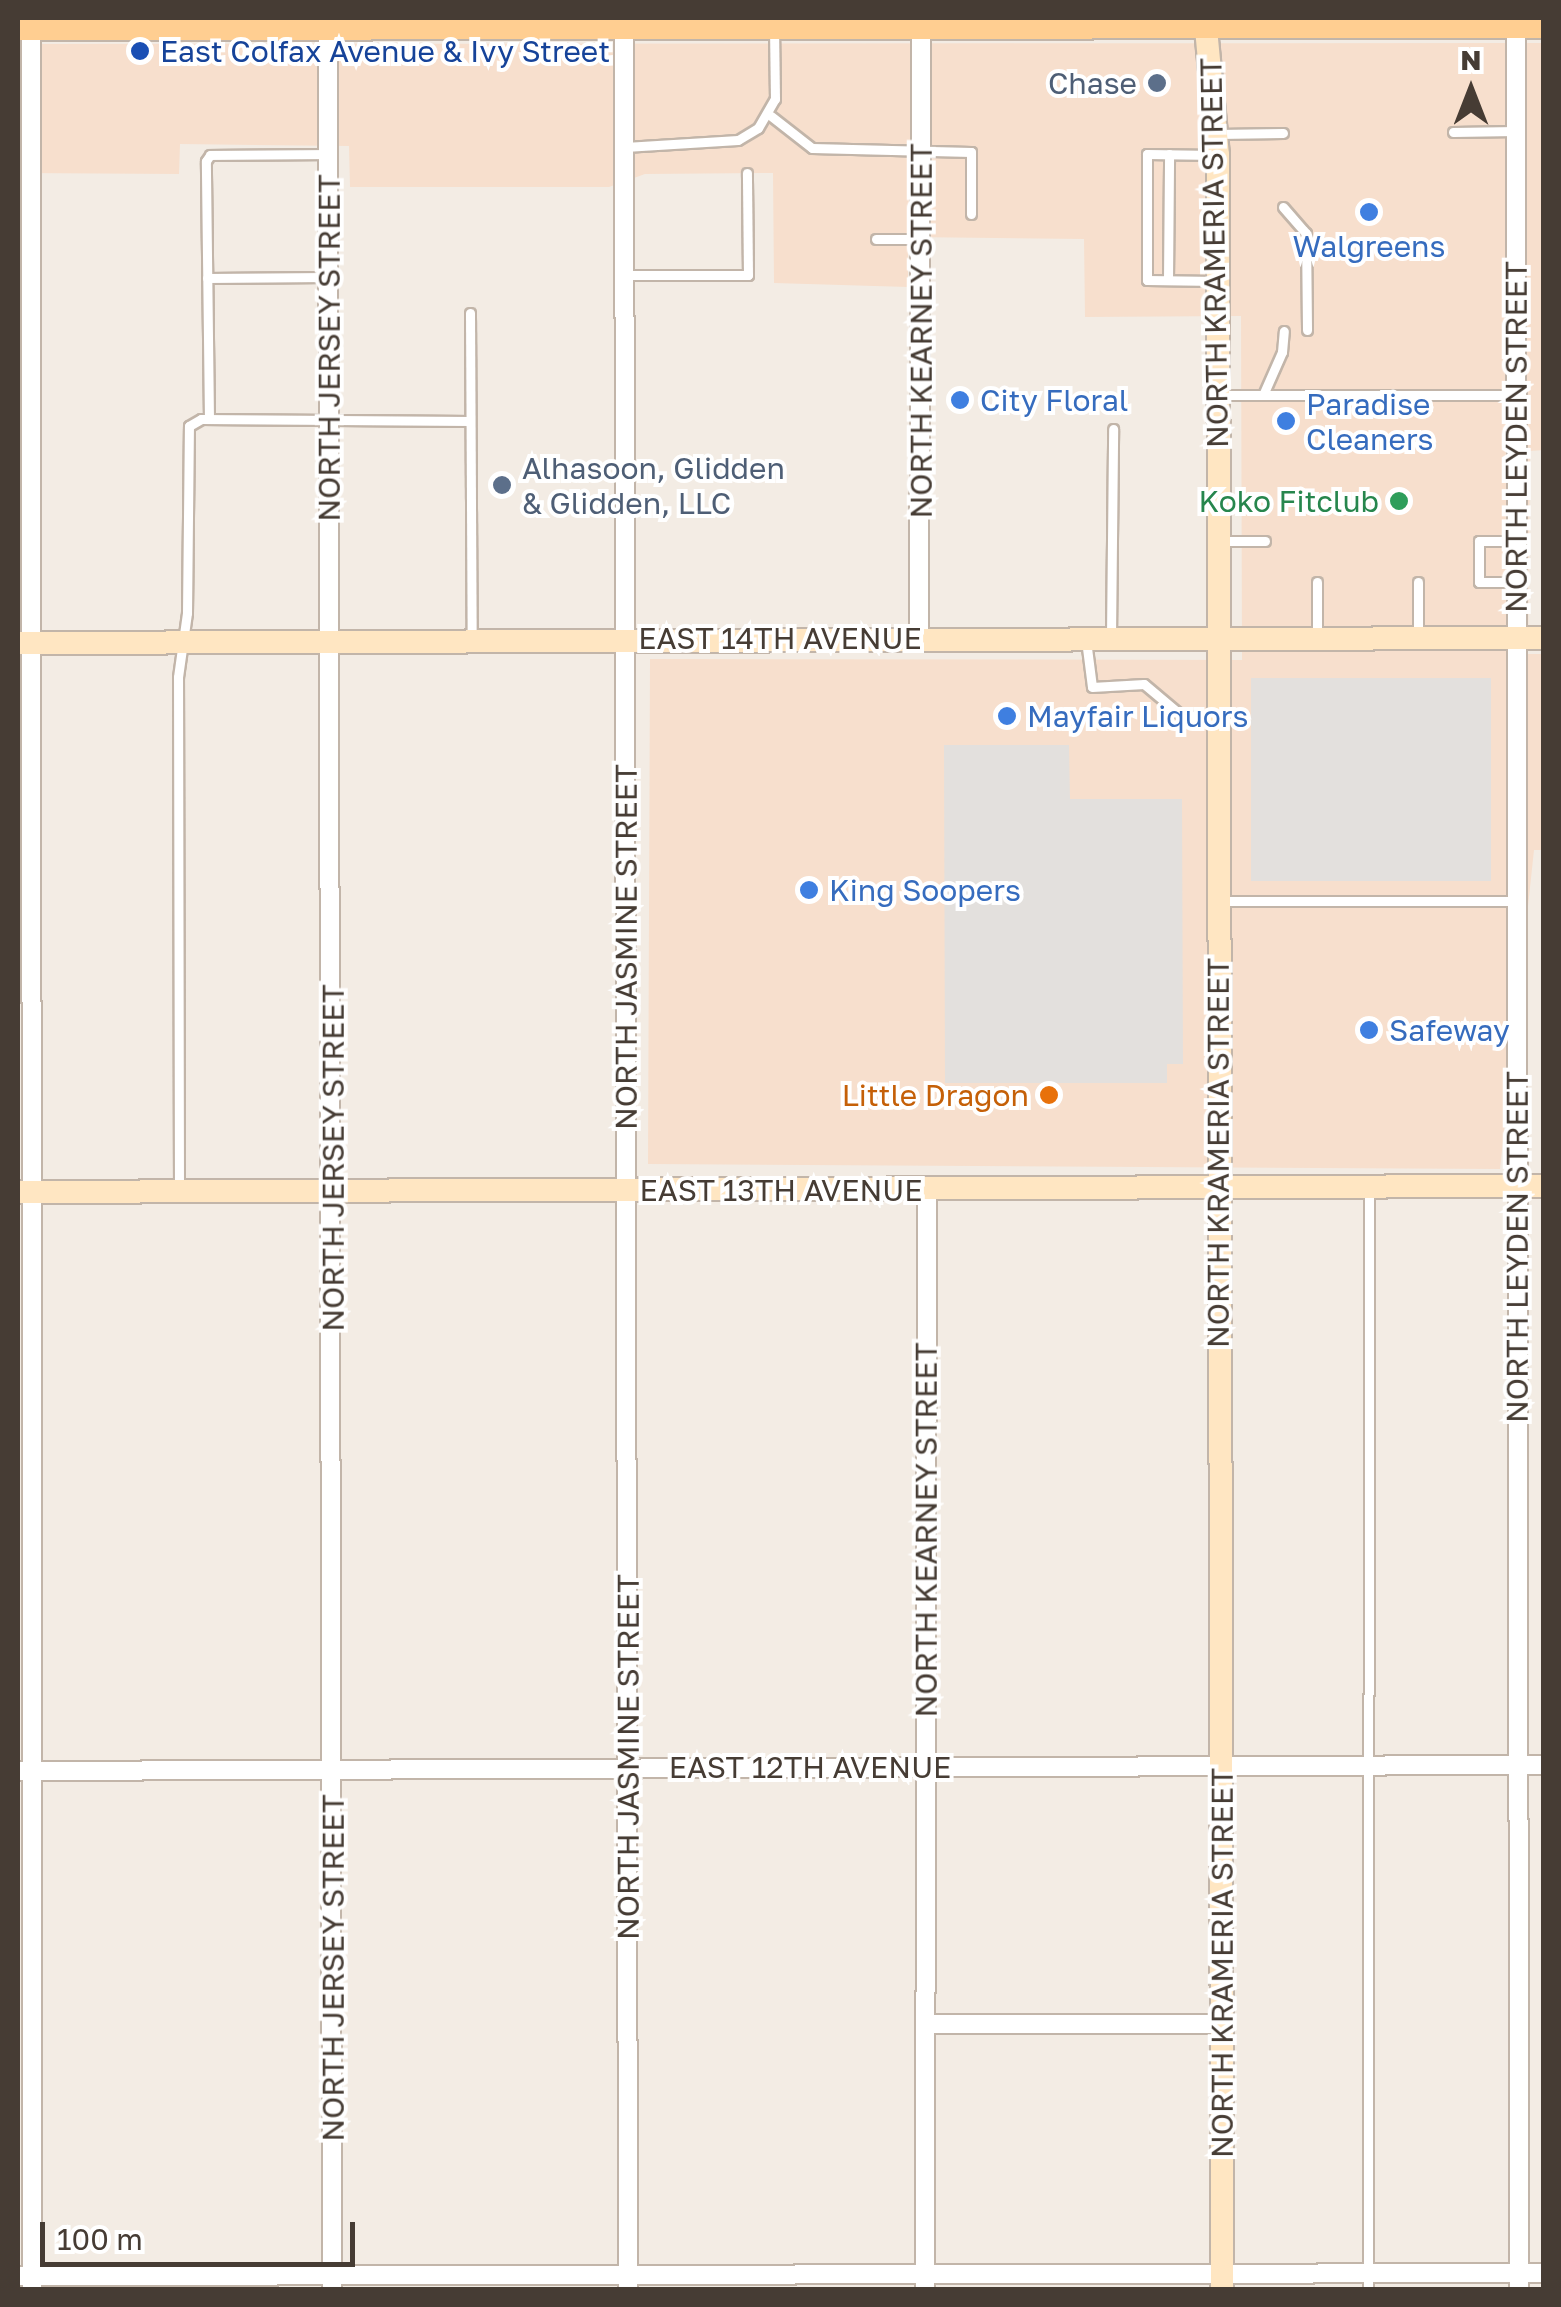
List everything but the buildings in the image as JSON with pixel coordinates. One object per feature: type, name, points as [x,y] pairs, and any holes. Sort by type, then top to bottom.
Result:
[{"type":"main road","points":[[28,30],[1206,21],[1530,24]]},
{"type":"main road","name":"NORTH KRAMERIA STREET","points":[[1206,21],[1218,144],[1222,2282]]},
{"type":"main road","name":"EAST 14TH AVENUE","points":[[26,643],[1544,638]]},
{"type":"main road","name":"EAST 13TH AVENUE","points":[[26,1192],[1544,1186]]},
{"type":"street","name":"NORTH KEARNEY STREET","points":[[919,638],[921,24]]},
{"type":"street","name":"NORTH LEYDEN STREET","points":[[1519,2281],[1516,131],[1530,24]]},
{"type":"street","name":"NORTH JASMINE STREET","points":[[624,25],[628,2282]]},
{"type":"street","name":"NORTH JERSEY STREET","points":[[328,26],[328,420],[333,642],[332,2283]]},
{"type":"street","points":[[28,30],[27,2281],[1368,2282],[1519,2281],[1544,2272]]},
{"type":"street","name":"NORTH KEARNEY STREET","points":[[925,2282],[927,1190]]},
{"type":"street","name":"EAST 12TH AVENUE","points":[[25,1770],[1544,1765]]},
{"type":"street","points":[[925,2024],[1222,2024]]},
{"type":"lane","points":[[771,116],[774,24]]},
{"type":"lane","points":[[625,147],[738,140],[771,116]]},
{"type":"lane","points":[[771,116],[812,148],[971,152],[971,214]]},
{"type":"lane","points":[[1453,132],[1516,131]]},
{"type":"lane","points":[[1217,280],[1147,280],[1147,154],[1169,154],[1283,133]]},
{"type":"lane","points":[[209,419],[210,155],[328,154]]},
{"type":"lane","points":[[1168,280],[1169,154]]},
{"type":"lane","points":[[626,275],[748,275],[747,174]]},
{"type":"lane","points":[[1283,207],[1306,233],[1306,330]]},
{"type":"lane","points":[[876,239],[922,239]]},
{"type":"lane","points":[[207,278],[328,278]]},
{"type":"lane","points":[[470,314],[472,642]]},
{"type":"lane","points":[[1263,396],[1282,352],[1284,331]]},
{"type":"lane","points":[[1216,395],[1516,396]]},
{"type":"lane","points":[[179,1191],[182,644],[189,426],[209,419],[470,421]]},
{"type":"lane","points":[[1112,638],[1113,429]]},
{"type":"lane","points":[[1217,541],[1265,541]]},
{"type":"lane","points":[[1515,541],[1479,541],[1479,582],[1515,582]]},
{"type":"lane","points":[[1317,582],[1317,638]]},
{"type":"lane","points":[[1418,582],[1418,638]]},
{"type":"lane","points":[[1086,638],[1092,687],[1144,684],[1181,715],[1217,718]]},
{"type":"lane","points":[[1217,901],[1518,902]]},
{"type":"lane","points":[[1368,2282],[1369,1186]]},
{"type":"shaded area","points":[[1543,43],[1544,450],[1530,451],[1528,654],[1543,654],[1544,850],[1534,850],[1500,1169],[648,1164],[650,659],[1242,660],[1241,316],[1085,317],[1084,239],[908,237],[908,287],[774,283],[773,173],[645,174],[609,187],[350,187],[349,146],[180,144],[179,174],[18,173],[18,44]]},
{"type":"shaded area","points":[[1251,678],[1491,678],[1491,881],[1251,881]]},
{"type":"shaded area","points":[[944,745],[1069,745],[1070,799],[1182,799],[1183,1064],[1167,1064],[1167,1083],[945,1083]]},
{"type":"place","name":"East Colfax Avenue & Ivy Street","points":[[140,51]]},
{"type":"place","name":"Chase","points":[[1157,83]]},
{"type":"place","name":"Walgreens","points":[[1369,212]]},
{"type":"place","name":"City Floral","points":[[960,400]]},
{"type":"place","name":"Paradise Cleaners","points":[[1286,421]]},
{"type":"place","name":"Alhasoon, Glidden & Glidden, LLC","points":[[502,485]]},
{"type":"place","name":"Koko Fitclub","points":[[1399,501]]},
{"type":"place","name":"Mayfair Liquors","points":[[1007,716]]},
{"type":"place","name":"King Soopers","points":[[809,890]]},
{"type":"place","name":"Safeway","points":[[1369,1030]]},
{"type":"place","name":"Little Dragon","points":[[1049,1095]]}]
